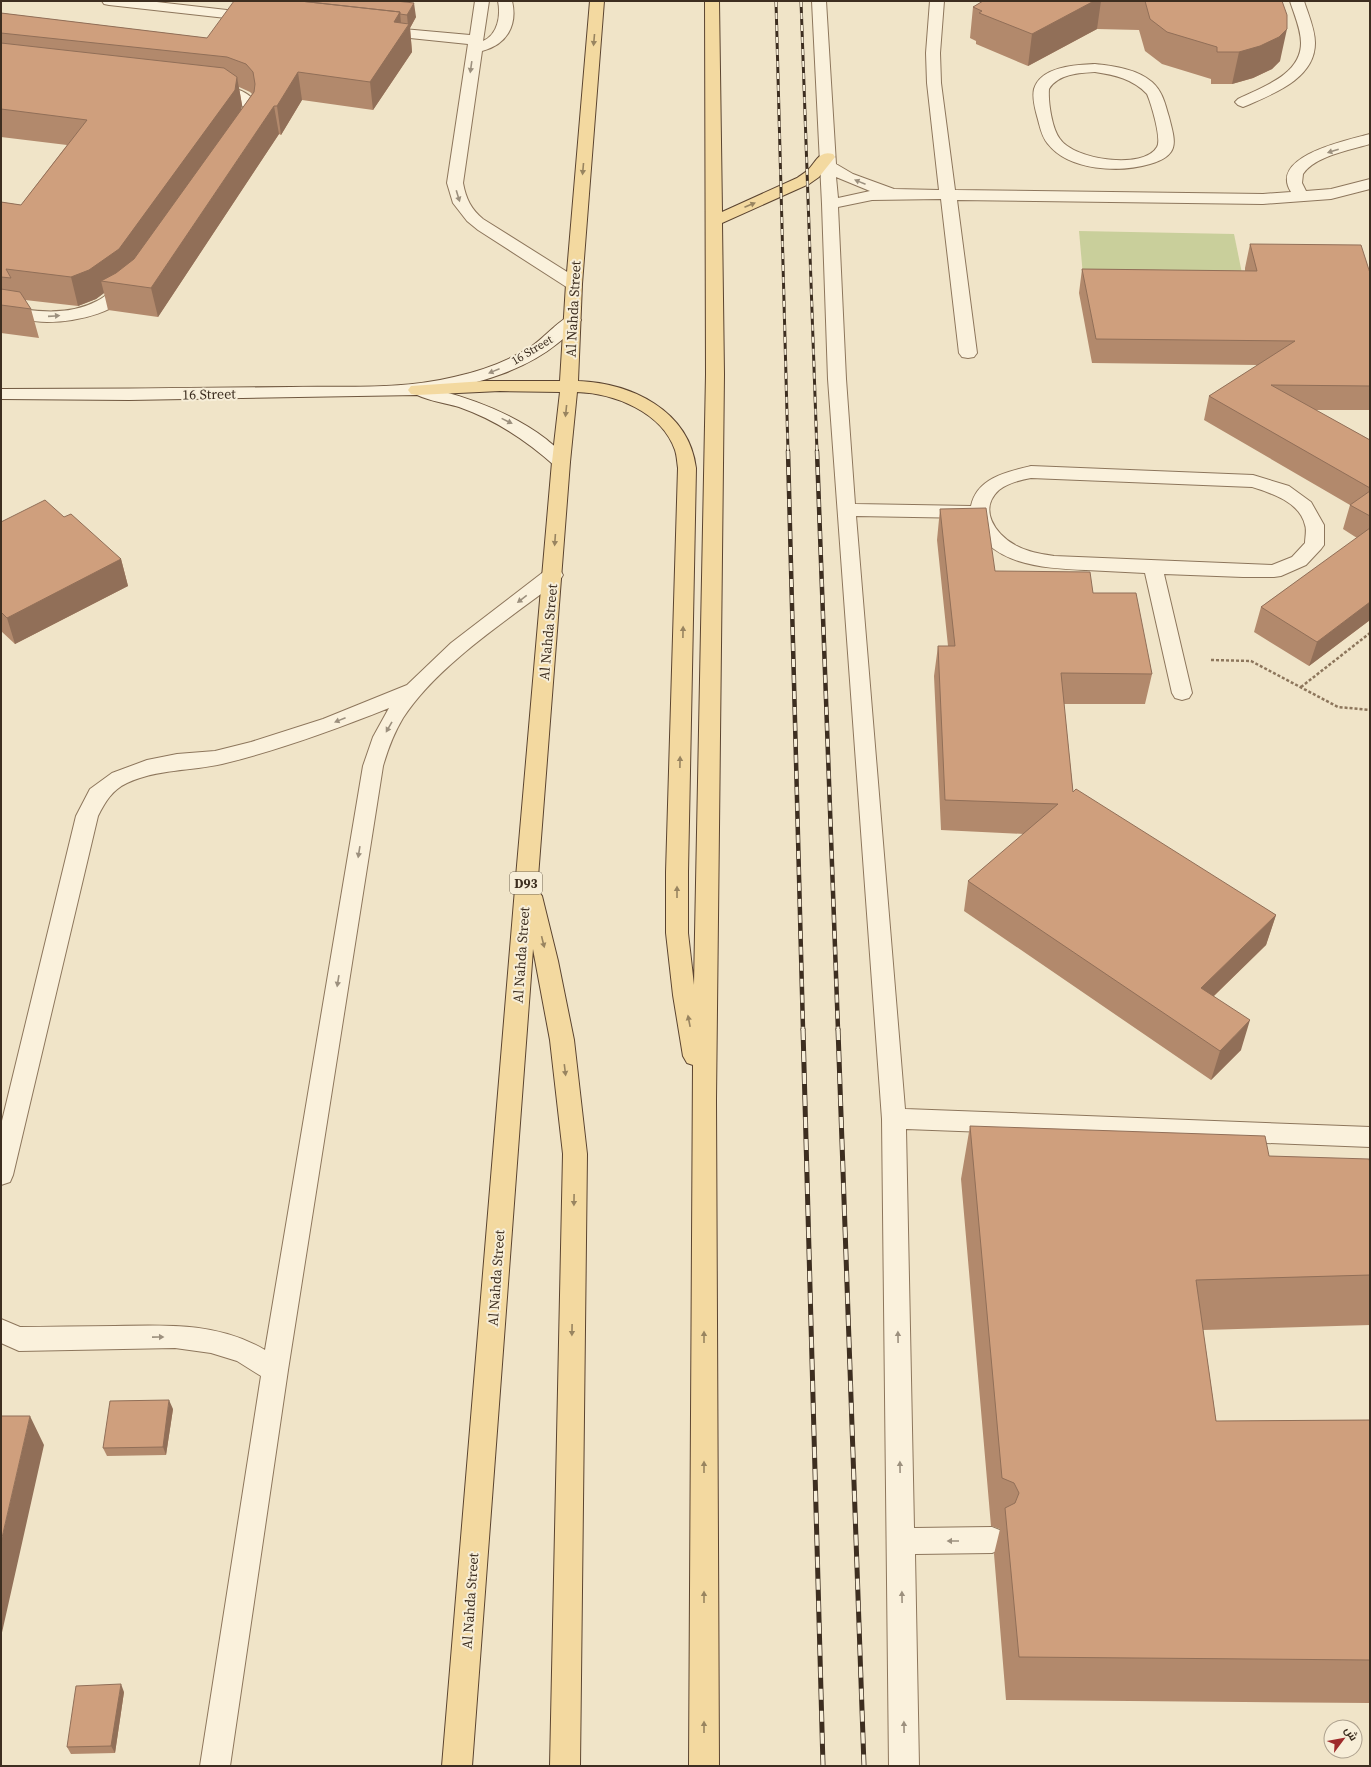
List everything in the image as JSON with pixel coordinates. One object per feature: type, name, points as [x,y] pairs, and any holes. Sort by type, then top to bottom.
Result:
[{"type":"main road","name":"Al Nahda Street","points":[[458,1766],[527,877],[553,575],[561,462],[569,387],[574,284],[597,1]]},
{"type":"main road","points":[[704,1766],[704,1100],[715,374],[712,1]]},
{"type":"main road","points":[[714,221],[797,184],[828,162]]},
{"type":"main road","points":[[417,390],[497,386],[604,389],[632,399],[655,412],[672,429],[684,447],[687,476],[677,856],[677,933],[684,995],[704,1100]]},
{"type":"main road","points":[[527,877],[547,961],[562,1040],[575,1154],[565,1766]]},
{"type":"street","points":[[109,1],[144,3],[269,19]]},
{"type":"street","points":[[482,1],[474,45],[455,183],[457,195],[462,207],[471,217],[484,227],[574,284]]},
{"type":"street","points":[[364,30],[427,37],[474,45],[493,43],[499,38],[502,32],[506,10],[505,1]]},
{"type":"street","points":[[819,1],[828,162],[837,378],[894,1119],[904,1766]]},
{"type":"street","points":[[937,1],[933,53],[934,83],[968,353]]},
{"type":"street","points":[[1243,102],[1282,81],[1294,73],[1302,64],[1307,54],[1308,43],[1297,1]]},
{"type":"street","points":[[1095,68],[1131,76],[1144,83],[1153,92],[1157,101],[1167,140],[1164,150],[1153,158],[1138,164],[1121,181],[1098,163],[1080,159],[1064,151],[1054,142],[1050,134],[1040,97],[1042,88],[1049,79],[1062,73],[1078,69],[1095,68]]},
{"type":"street","points":[[201,88],[232,91],[243,96],[251,103],[253,111],[236,138]]},
{"type":"street","points":[[1302,197],[1294,186],[1294,175],[1300,165],[1312,158],[1370,139]]},
{"type":"street","points":[[828,162],[864,184],[894,194]]},
{"type":"street","points":[[830,204],[865,196],[894,194],[947,194],[1121,181],[1228,200],[1302,197],[1331,194],[1370,184]]},
{"type":"street","points":[[1,311],[45,317],[66,316],[88,311],[106,304],[122,294],[133,283],[142,270]]},
{"type":"street","name":"16 Street","points":[[1,394],[129,395],[417,390],[456,383],[492,372],[524,357],[552,339],[572,320]]},
{"type":"street","name":"16 Street","points":[[417,390],[452,399],[484,410],[514,424],[540,442],[561,462]]},
{"type":"street","points":[[1031,472],[1253,481],[1282,490],[1304,506],[1315,525],[1314,545],[1299,561],[1274,570],[1243,571],[1054,562],[1025,557],[1001,546],[985,530],[979,512],[983,498],[994,486],[1010,477],[1031,472]]},
{"type":"street","points":[[846,510],[979,512]]},
{"type":"street","points":[[1153,567],[1182,693]]},
{"type":"street","points":[[215,1766],[275,1370],[373,766],[383,736],[397,712],[415,689],[467,641],[553,575]]},
{"type":"street","points":[[1,1175],[87,816],[98,794],[119,778],[147,768],[177,762],[215,758],[253,749],[330,724],[415,689]]},
{"type":"street","points":[[894,1119],[1370,1137]]},
{"type":"street","points":[[1,1331],[19,1339],[175,1336],[211,1341],[245,1352],[275,1370]]},
{"type":"street","points":[[901,1541],[992,1540]]},
{"type":"path","points":[[1301,687],[1370,633]]},
{"type":"path","points":[[1174,658],[1251,661],[1338,707],[1370,710]]},
{"type":"green space","points":[[1079,231],[1234,234],[1245,288],[1084,287]]},
{"type":"building","points":[[234,1],[300,1],[400,12],[394,22],[409,24],[370,82],[298,72],[277,106],[274,106],[151,288],[101,281],[116,273],[134,259],[254,92],[255,84],[253,72],[246,64],[227,57],[1,33],[1,13],[207,38]]},
{"type":"building","points":[[300,1],[396,1],[414,3],[407,15],[400,14],[400,12]]},
{"type":"building","points":[[983,1],[1094,1],[1032,34],[979,13],[982,11],[973,7]]},
{"type":"building","points":[[1145,1],[1282,1],[1287,15],[1287,29],[1279,37],[1260,46],[1239,52],[1217,52],[1217,47],[1167,32],[1150,19]]},
{"type":"building","points":[[1,43],[224,68],[237,77],[235,90],[119,249],[89,270],[71,277],[6,269],[11,278],[1,277],[1,202],[21,205],[87,120],[1,109]]},
{"type":"building","points":[[1250,244],[1361,245],[1370,273],[1370,386],[1271,385],[1370,440],[1370,488],[1209,396],[1295,341],[1096,339],[1082,269],[1257,271]]},
{"type":"building","points":[[1,289],[20,292],[31,309],[1,305]]},
{"type":"building","points":[[1370,491],[1370,516],[1350,505]]},
{"type":"building","points":[[45,500],[64,517],[71,514],[121,559],[7,618],[1,612],[1,522]]},
{"type":"building","points":[[986,508],[995,571],[1090,572],[1093,593],[1136,593],[1152,674],[1061,673],[1073,792],[1076,789],[1276,915],[1201,988],[1250,1020],[1220,1051],[968,881],[1058,804],[945,800],[938,646],[955,646],[940,509]]},
{"type":"building","points":[[1370,528],[1370,602],[1317,642],[1261,607]]},
{"type":"building","points":[[970,1126],[1265,1136],[1269,1156],[1369,1159],[1370,1275],[1196,1280],[1216,1421],[1370,1420],[1370,1660],[1019,1657],[1005,1508],[1015,1503],[1019,1493],[1014,1483],[1002,1478]]},
{"type":"building","points":[[169,1400],[163,1447],[103,1448],[110,1401]]},
{"type":"building","points":[[1,1416],[30,1416],[1,1542]]},
{"type":"building","points":[[121,1684],[111,1746],[67,1747],[76,1686]]},
{"type":"railway","points":[[776,1],[788,452]]},
{"type":"railway","points":[[801,1],[817,452]]},
{"type":"railway","points":[[788,451],[803,1030]]},
{"type":"railway","points":[[817,451],[838,1030]]},
{"type":"railway","points":[[803,1029],[823,1766]]},
{"type":"railway","points":[[838,1029],[864,1766]]}]
